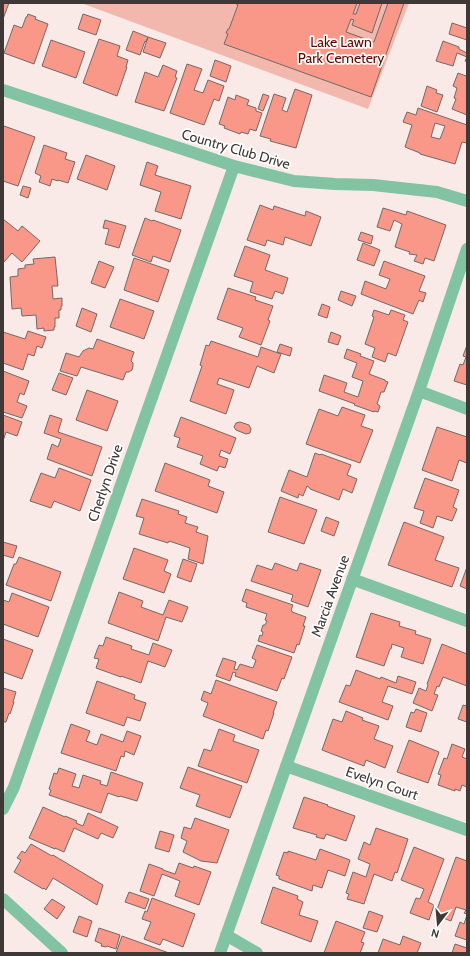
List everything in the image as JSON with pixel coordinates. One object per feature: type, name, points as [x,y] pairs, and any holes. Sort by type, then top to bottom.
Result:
[{"type":"street","name":"Country Club Drive","points":[[3,90],[234,166],[294,181],[373,185],[437,192],[467,201]]},
{"type":"street","name":"Cherlyn Drive","points":[[3,809],[16,779],[234,166]]},
{"type":"street","name":"Marcia Avenue","points":[[220,953],[419,391],[467,249]]},
{"type":"street","points":[[419,391],[467,409]]},
{"type":"street","points":[[352,579],[467,621]]},
{"type":"street","name":"Evelyn Court","points":[[286,766],[467,830]]},
{"type":"street","points":[[3,899],[62,953]]},
{"type":"street","points":[[226,935],[257,953]]},
{"type":"green space","name":"Lake Lawn Park Cemetery","points":[[81,3],[409,3],[368,109]]},
{"type":"building","points":[[3,3],[9,3],[3,19]]},
{"type":"building","name":"Lake Lawn Park Cemetery","points":[[237,3],[357,3],[353,14],[356,14],[360,3],[382,3],[372,33],[352,25],[354,20],[351,19],[346,32],[374,42],[388,3],[404,3],[371,97],[224,44],[228,34],[226,33],[238,5]]},
{"type":"building","points":[[28,14],[36,17],[35,19],[48,24],[34,64],[4,53],[14,25],[22,28]]},
{"type":"building","points":[[83,14],[101,20],[96,35],[78,29]]},
{"type":"building","points":[[452,23],[467,28],[467,40],[449,34]]},
{"type":"building","points":[[133,31],[148,37],[140,55],[126,50]]},
{"type":"building","points":[[148,37],[166,43],[160,58],[143,52]]},
{"type":"building","points":[[99,39],[120,46],[117,56],[128,60],[117,96],[83,83]]},
{"type":"building","points":[[51,40],[85,52],[76,78],[42,66]]},
{"type":"building","points":[[443,41],[459,47],[459,49],[467,53],[467,57],[457,53],[453,66],[436,61]]},
{"type":"building","points":[[215,60],[231,66],[226,82],[210,76]]},
{"type":"building","points":[[187,64],[202,69],[194,90],[203,93],[208,80],[224,86],[219,101],[214,99],[204,125],[170,113]]},
{"type":"building","points":[[163,65],[177,71],[175,77],[177,78],[164,111],[135,102],[145,72],[158,77]]},
{"type":"building","points":[[458,73],[466,76],[467,73],[467,115],[452,109],[456,99],[454,98],[457,88],[453,86]]},
{"type":"building","points":[[427,86],[437,90],[436,93],[443,95],[437,112],[421,106]]},
{"type":"building","points":[[295,89],[312,95],[296,148],[270,141],[271,139],[260,136],[274,94],[286,98],[282,110],[287,112]]},
{"type":"building","points":[[263,94],[269,96],[263,111],[258,109]]},
{"type":"building","points":[[236,95],[249,100],[247,105],[256,108],[256,111],[262,113],[256,131],[250,129],[248,134],[241,132],[240,134],[224,128],[225,126],[219,124],[228,97],[235,100]]},
{"type":"building","points":[[418,108],[467,125],[467,143],[462,142],[455,164],[420,154],[405,147],[412,125],[403,122],[407,112],[416,115]],"holes":[[[435,123],[445,126],[440,139],[431,137]]]},
{"type":"building","points":[[4,126],[35,137],[18,186],[3,181]]},
{"type":"building","points":[[44,145],[67,153],[65,159],[75,162],[68,183],[52,179],[50,186],[39,182],[41,176],[35,173]]},
{"type":"building","points":[[86,155],[115,166],[107,190],[77,179]]},
{"type":"building","points":[[147,162],[158,166],[155,175],[191,186],[181,219],[155,211],[161,192],[140,185]]},
{"type":"building","points":[[23,186],[31,188],[28,198],[20,195]]},
{"type":"building","points":[[260,205],[273,210],[274,206],[305,216],[306,211],[321,217],[311,246],[285,237],[283,245],[267,240],[265,246],[247,240]]},
{"type":"building","points":[[383,208],[406,215],[407,211],[446,225],[434,261],[425,258],[423,264],[414,261],[417,255],[409,254],[410,252],[395,247],[402,224],[394,220],[390,231],[377,227]]},
{"type":"building","points":[[145,218],[181,230],[170,262],[153,256],[151,262],[132,255]]},
{"type":"building","points":[[3,219],[18,231],[22,226],[40,241],[22,262],[12,253],[3,263]]},
{"type":"building","points":[[105,220],[126,226],[119,248],[105,244],[109,229],[103,228]]},
{"type":"building","points":[[361,232],[373,236],[371,244],[358,240]]},
{"type":"building","points":[[363,243],[380,250],[374,266],[357,260]]},
{"type":"building","points":[[245,246],[270,255],[265,270],[288,278],[283,294],[275,291],[272,299],[250,292],[253,282],[234,276]]},
{"type":"building","points":[[55,257],[58,286],[52,286],[53,299],[62,298],[62,306],[61,310],[59,310],[59,318],[55,318],[54,330],[44,331],[44,328],[37,329],[36,315],[22,316],[21,308],[12,309],[10,277],[18,276],[18,269],[25,268],[25,265],[34,264],[33,259]]},
{"type":"building","points":[[134,258],[169,270],[158,302],[124,290]]},
{"type":"building","points":[[99,261],[114,267],[105,288],[91,283]]},
{"type":"building","points":[[384,261],[425,276],[419,291],[426,293],[423,302],[419,300],[413,314],[361,294],[365,281],[386,289],[390,279],[379,275]]},
{"type":"building","points":[[228,288],[256,297],[255,300],[273,306],[268,320],[270,321],[261,345],[239,337],[243,328],[217,319]]},
{"type":"building","points":[[341,291],[356,296],[352,306],[338,300]]},
{"type":"building","points":[[120,299],[154,311],[144,339],[110,327]]},
{"type":"building","points":[[322,304],[330,307],[327,318],[318,315]]},
{"type":"building","points":[[82,308],[97,314],[91,332],[76,326]]},
{"type":"building","points":[[374,310],[389,315],[391,310],[405,315],[403,320],[408,322],[396,356],[388,353],[385,362],[372,357],[375,348],[365,344],[374,317],[372,316]]},
{"type":"building","points":[[28,331],[46,337],[42,348],[37,346],[34,356],[28,354],[23,370],[3,363],[3,332],[25,339]]},
{"type":"building","points":[[331,332],[341,336],[338,345],[328,342]]},
{"type":"building","points":[[97,339],[134,352],[131,361],[133,363],[132,370],[126,372],[123,380],[81,367],[77,376],[60,371],[66,353],[79,357],[83,351],[89,348],[93,349]]},
{"type":"building","points":[[211,341],[258,357],[261,347],[281,354],[274,373],[257,366],[249,388],[219,378],[217,384],[234,390],[226,414],[190,401],[202,366],[200,365],[206,345],[209,346]]},
{"type":"building","points":[[280,344],[292,348],[290,356],[277,352]]},
{"type":"building","points":[[467,345],[467,385],[454,381],[460,364],[463,365],[466,357],[463,356]]},
{"type":"building","points":[[347,349],[374,361],[369,374],[388,382],[384,392],[381,392],[377,404],[380,406],[378,412],[354,405],[355,404],[319,391],[324,375],[347,383],[344,392],[358,397],[363,381],[352,377],[357,363],[344,358]]},
{"type":"building","points":[[3,371],[29,381],[24,395],[20,393],[17,402],[27,406],[22,418],[3,412]]},
{"type":"building","points":[[59,373],[73,378],[66,395],[52,390]]},
{"type":"building","points":[[87,390],[118,401],[107,431],[76,420]]},
{"type":"building","points":[[342,407],[365,415],[361,426],[373,430],[360,463],[306,444],[319,409],[338,416]]},
{"type":"building","points":[[3,415],[22,422],[17,436],[6,432],[3,441]]},
{"type":"building","points":[[50,415],[62,419],[58,432],[102,447],[92,476],[47,459],[52,444],[58,447],[61,439],[44,433]]},
{"type":"building","points":[[181,417],[236,438],[230,454],[221,450],[219,456],[228,459],[225,468],[219,466],[217,471],[200,464],[203,456],[177,447],[180,438],[174,436]]},
{"type":"building","points":[[240,422],[249,425],[251,429],[250,433],[246,434],[236,430],[234,427],[236,423]]},
{"type":"building","points":[[437,427],[467,437],[467,463],[459,460],[452,481],[422,470]]},
{"type":"building","points":[[315,453],[351,465],[347,475],[357,479],[352,493],[343,489],[339,500],[310,489],[307,486],[303,496],[299,494],[298,498],[281,491],[289,470],[307,477]]},
{"type":"building","points":[[165,463],[210,480],[208,486],[224,492],[217,513],[155,491]]},
{"type":"building","points":[[59,468],[91,480],[80,511],[54,501],[51,508],[30,501],[41,473],[55,478]]},
{"type":"building","points":[[425,478],[459,490],[453,507],[457,509],[452,521],[437,516],[433,528],[420,523],[424,511],[414,508]]},
{"type":"building","points":[[280,497],[317,510],[304,544],[268,532]]},
{"type":"building","points":[[142,499],[179,511],[178,514],[187,517],[185,523],[198,527],[196,532],[208,536],[203,564],[188,559],[190,548],[139,534],[144,518],[136,516]]},
{"type":"building","points":[[326,517],[339,522],[334,536],[321,531]]},
{"type":"building","points":[[404,522],[444,537],[435,560],[459,568],[452,587],[388,565]]},
{"type":"building","points":[[3,542],[17,546],[13,558],[3,555]]},
{"type":"building","points":[[134,548],[168,560],[164,571],[171,574],[164,593],[123,579]]},
{"type":"building","points":[[19,557],[61,572],[51,601],[6,585],[14,564],[16,564]]},
{"type":"building","points":[[183,559],[197,564],[191,582],[177,577]]},
{"type":"building","points":[[275,563],[297,571],[300,563],[321,570],[308,607],[291,601],[293,595],[251,581],[257,565],[272,570]]},
{"type":"building","points":[[467,567],[467,589],[460,586]]},
{"type":"building","points":[[246,589],[293,605],[291,610],[292,612],[306,617],[303,626],[305,626],[299,645],[297,644],[294,653],[258,641],[260,635],[262,636],[263,632],[261,631],[263,625],[265,625],[267,621],[265,620],[267,614],[246,607],[247,603],[242,601]]},
{"type":"building","points":[[119,592],[143,601],[141,607],[163,615],[169,600],[188,607],[182,622],[166,617],[158,641],[108,623]]},
{"type":"building","points":[[12,593],[49,607],[38,637],[3,624],[3,600],[9,602]]},
{"type":"building","points":[[371,613],[400,622],[399,626],[416,631],[415,634],[431,639],[423,664],[401,657],[404,648],[392,644],[384,666],[356,657]]},
{"type":"building","points":[[106,637],[132,646],[131,649],[149,655],[153,643],[172,650],[165,667],[148,661],[141,683],[96,668],[99,659],[94,658],[99,645],[103,646]]},
{"type":"building","points":[[3,639],[33,650],[22,679],[3,672]]},
{"type":"building","points":[[442,644],[467,654],[467,686],[443,677],[434,694],[438,695],[432,711],[413,703],[419,688],[426,691],[427,684]]},
{"type":"building","points":[[257,645],[292,657],[284,679],[282,678],[277,691],[235,676],[236,673],[233,672],[230,681],[216,676],[223,658],[236,662],[234,669],[237,670],[240,664],[253,668],[256,660],[252,658]]},
{"type":"building","points":[[356,670],[396,683],[398,676],[416,682],[412,694],[388,686],[382,702],[393,706],[388,720],[339,702],[346,685],[350,686]]},
{"type":"building","points":[[216,680],[277,702],[268,731],[266,730],[263,739],[203,716],[208,703],[201,700],[204,691],[211,694]]},
{"type":"building","points":[[97,681],[135,695],[134,699],[146,703],[140,721],[127,717],[124,726],[86,713]]},
{"type":"building","points":[[3,688],[16,692],[10,714],[9,713],[6,722],[3,722]]},
{"type":"building","points":[[463,705],[467,706],[467,722],[458,719]]},
{"type":"building","points":[[416,709],[427,713],[421,732],[406,727],[411,712],[414,713]]},
{"type":"building","points":[[346,711],[363,718],[362,720],[379,726],[374,739],[393,746],[385,768],[366,760],[364,766],[322,750],[333,719],[342,722]]},
{"type":"building","points":[[71,724],[90,731],[86,741],[97,745],[101,734],[123,742],[127,731],[141,736],[134,755],[125,751],[124,757],[121,756],[116,771],[61,753]]},
{"type":"building","points":[[219,729],[235,735],[233,741],[259,750],[247,783],[198,766],[204,749],[211,751]]},
{"type":"building","points":[[409,740],[439,752],[428,783],[397,772]]},
{"type":"building","points":[[452,744],[465,749],[462,757],[467,759],[467,787],[462,785],[460,791],[455,789],[455,791],[438,785],[441,775],[438,774],[444,758],[447,759]]},
{"type":"building","points":[[188,767],[242,786],[230,818],[196,806],[200,795],[180,788]]},
{"type":"building","points":[[59,768],[76,774],[72,786],[79,788],[83,775],[101,781],[100,784],[107,786],[111,772],[143,783],[137,801],[108,793],[101,813],[49,795],[51,790],[49,789],[54,773],[57,774]]},
{"type":"building","points":[[304,797],[355,816],[346,841],[326,834],[324,839],[316,837],[317,835],[293,828]]},
{"type":"building","points":[[43,807],[77,821],[76,823],[83,826],[88,813],[118,827],[113,838],[101,833],[98,839],[74,828],[64,852],[29,838]]},
{"type":"building","points":[[195,818],[229,830],[217,863],[201,861],[183,852],[187,841],[181,838],[184,827],[191,829]]},
{"type":"building","points":[[376,828],[408,839],[397,873],[395,872],[392,881],[374,874],[364,904],[347,899],[349,894],[346,893],[353,872],[366,877],[370,864],[358,859],[364,842],[370,845]]},
{"type":"building","points":[[160,831],[174,835],[169,852],[155,848]]},
{"type":"building","points":[[31,844],[52,856],[53,855],[103,885],[97,905],[53,878],[46,890],[14,872],[21,860],[17,858],[22,851],[25,853]]},
{"type":"building","points":[[414,847],[444,859],[428,902],[434,905],[429,920],[410,913],[416,898],[420,899],[424,889],[401,880]]},
{"type":"building","points":[[320,849],[350,860],[345,876],[328,870],[322,888],[313,885],[312,891],[279,879],[279,876],[276,875],[284,852],[288,853],[288,851],[316,860]]},
{"type":"building","points":[[456,857],[467,861],[467,914],[464,913],[466,910],[456,907],[451,921],[435,915]]},
{"type":"building","points":[[179,863],[211,872],[199,905],[175,896],[180,881],[162,874],[154,896],[140,891],[149,864],[175,874]]},
{"type":"building","points":[[273,887],[298,896],[297,899],[303,902],[299,915],[318,921],[311,942],[261,923]]},
{"type":"building","points":[[129,892],[149,899],[145,909],[125,902]]},
{"type":"building","points":[[152,898],[195,914],[183,947],[163,939],[160,945],[144,939],[151,922],[142,919],[145,911],[147,912]]},
{"type":"building","points":[[52,899],[65,907],[57,919],[44,909]]},
{"type":"building","points":[[369,911],[383,916],[377,932],[363,928]]},
{"type":"building","points":[[467,915],[467,940],[455,936],[460,922],[464,924]]},
{"type":"building","points":[[79,916],[92,921],[87,937],[73,932]]},
{"type":"building","points":[[336,921],[365,932],[361,942],[364,943],[360,953],[324,953]]},
{"type":"building","points":[[99,928],[120,935],[116,949],[101,946],[102,944],[95,941]]},
{"type":"building","points":[[122,936],[169,953],[116,953]]},
{"type":"building","points":[[403,936],[421,943],[417,953],[378,953],[383,939],[400,945]]},
{"type":"building","points":[[455,944],[467,948],[467,953],[452,953]]}]
